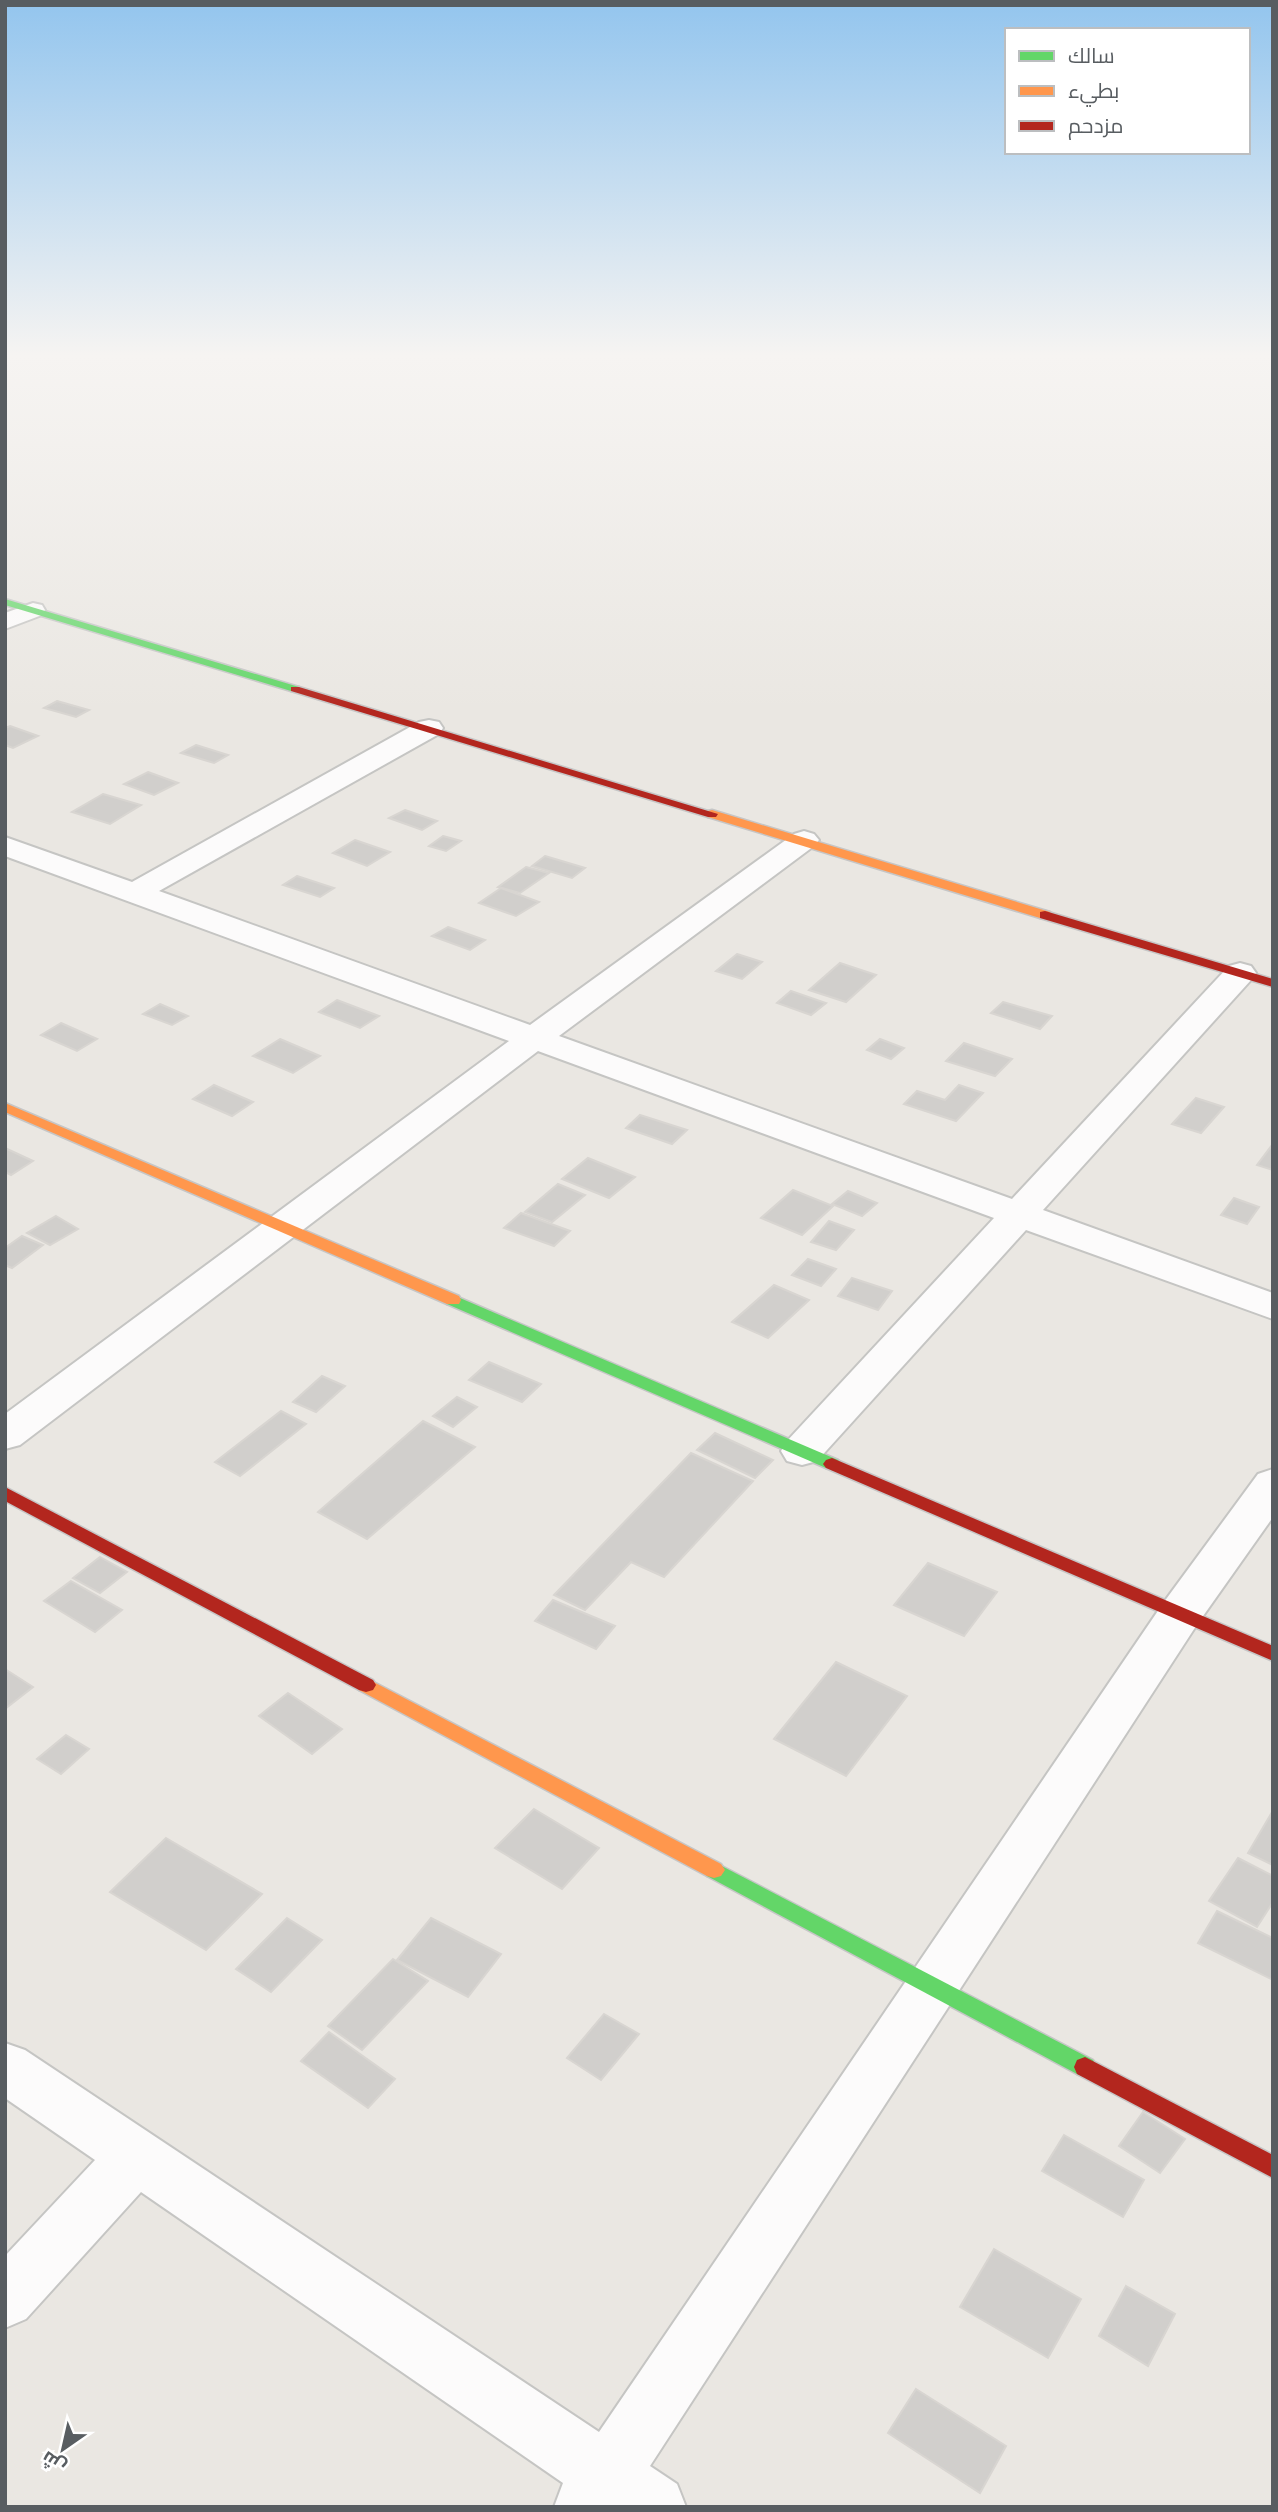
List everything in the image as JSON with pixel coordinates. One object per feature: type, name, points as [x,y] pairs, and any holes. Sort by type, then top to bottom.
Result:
[{"type":"street","points":[[5,602],[1256,978],[1019,1215],[802,1451]]},
{"type":"street","points":[[5,622],[33,610]]},
{"type":"street","points":[[134,893],[429,729]]},
{"type":"street","points":[[5,1435],[534,1038],[804,840]]},
{"type":"street","points":[[5,846],[1273,1307]]},
{"type":"street","points":[[5,1107],[1273,1654]]},
{"type":"street","points":[[5,2067],[137,2156],[616,2496],[932,1986],[1180,1614],[1273,1484]]},
{"type":"street","points":[[5,1493],[1273,2167]]},
{"type":"street","points":[[5,2299],[137,2156]]},
{"type":"building","points":[[57,701],[89,710],[76,717],[44,708]]},
{"type":"building","points":[[10,726],[38,736],[13,748],[5,745],[5,728]]},
{"type":"building","points":[[196,745],[228,755],[214,763],[181,753]]},
{"type":"building","points":[[148,772],[178,783],[154,795],[124,784]]},
{"type":"building","points":[[103,794],[141,805],[110,824],[72,812]]},
{"type":"building","points":[[405,810],[437,821],[422,830],[389,818]]},
{"type":"building","points":[[443,836],[461,841],[446,851],[429,846]]},
{"type":"building","points":[[355,840],[390,852],[367,866],[333,853]]},
{"type":"building","points":[[545,856],[585,868],[572,878],[532,866]]},
{"type":"building","points":[[526,867],[549,873],[520,893],[498,887]]},
{"type":"building","points":[[297,876],[334,888],[320,897],[283,885]]},
{"type":"building","points":[[501,888],[539,902],[516,916],[479,903]]},
{"type":"building","points":[[448,927],[485,940],[470,950],[432,936]]},
{"type":"building","points":[[737,954],[762,962],[742,979],[716,971]]},
{"type":"building","points":[[840,963],[876,975],[846,1002],[809,990]]},
{"type":"building","points":[[791,991],[826,1003],[811,1015],[777,1003]]},
{"type":"building","points":[[337,1000],[379,1016],[360,1028],[319,1012]]},
{"type":"building","points":[[1003,1002],[1052,1016],[1040,1029],[991,1013]]},
{"type":"building","points":[[160,1004],[188,1016],[172,1025],[143,1014]]},
{"type":"building","points":[[61,1023],[97,1039],[77,1051],[41,1035]]},
{"type":"building","points":[[280,1039],[320,1056],[293,1073],[253,1056]]},
{"type":"building","points":[[880,1039],[904,1048],[891,1059],[867,1050]]},
{"type":"building","points":[[964,1043],[1012,1059],[995,1076],[946,1061]]},
{"type":"building","points":[[214,1085],[253,1102],[232,1116],[193,1099]]},
{"type":"building","points":[[959,1085],[983,1093],[956,1121],[904,1104],[917,1091],[945,1100]]},
{"type":"building","points":[[1196,1098],[1224,1107],[1201,1133],[1172,1124]]},
{"type":"building","points":[[640,1115],[687,1130],[672,1144],[626,1128]]},
{"type":"building","points":[[1273,1145],[1273,1170],[1257,1165]]},
{"type":"building","points":[[5,1148],[33,1161],[11,1175],[5,1172]]},
{"type":"building","points":[[588,1158],[635,1177],[609,1198],[562,1179]]},
{"type":"building","points":[[558,1184],[585,1195],[552,1222],[525,1212]]},
{"type":"building","points":[[793,1190],[833,1206],[802,1235],[761,1218]]},
{"type":"building","points":[[848,1191],[877,1203],[862,1216],[832,1204]]},
{"type":"building","points":[[1234,1198],[1259,1207],[1247,1224],[1221,1215]]},
{"type":"building","points":[[521,1213],[570,1231],[554,1246],[504,1228]]},
{"type":"building","points":[[56,1216],[78,1229],[50,1245],[27,1233]]},
{"type":"building","points":[[829,1221],[854,1230],[836,1250],[811,1242]]},
{"type":"building","points":[[22,1236],[43,1245],[12,1268],[5,1265],[5,1248]]},
{"type":"building","points":[[808,1259],[836,1269],[821,1286],[792,1275]]},
{"type":"building","points":[[852,1278],[892,1291],[878,1310],[838,1296]]},
{"type":"building","points":[[774,1285],[809,1300],[768,1338],[732,1322]]},
{"type":"building","points":[[489,1362],[541,1384],[522,1402],[469,1380]]},
{"type":"building","points":[[322,1376],[345,1386],[316,1412],[293,1402]]},
{"type":"building","points":[[457,1397],[477,1407],[453,1427],[433,1416]]},
{"type":"building","points":[[281,1411],[306,1424],[240,1476],[215,1462]]},
{"type":"building","points":[[423,1421],[475,1447],[367,1539],[318,1512]]},
{"type":"building","points":[[715,1433],[773,1460],[755,1478],[697,1450]]},
{"type":"building","points":[[691,1453],[753,1481],[664,1577],[631,1562],[585,1610],[554,1595]]},
{"type":"building","points":[[100,1557],[127,1572],[100,1593],[73,1578]]},
{"type":"building","points":[[928,1563],[997,1592],[964,1636],[894,1605]]},
{"type":"building","points":[[71,1581],[122,1610],[95,1632],[44,1601]]},
{"type":"building","points":[[553,1600],[615,1626],[596,1649],[535,1621]]},
{"type":"building","points":[[836,1662],[907,1696],[846,1776],[774,1739]]},
{"type":"building","points":[[5,1669],[33,1687],[5,1709]]},
{"type":"building","points":[[288,1693],[342,1729],[312,1754],[259,1716]]},
{"type":"building","points":[[66,1735],[89,1749],[61,1774],[37,1759]]},
{"type":"building","points":[[534,1809],[599,1848],[562,1889],[495,1848]]},
{"type":"building","points":[[1273,1813],[1273,1865],[1248,1853]]},
{"type":"building","points":[[166,1838],[262,1894],[206,1950],[110,1892]]},
{"type":"building","points":[[1238,1858],[1273,1876],[1273,1902],[1257,1927],[1209,1901]]},
{"type":"building","points":[[1217,1911],[1273,1938],[1273,1980],[1198,1943]]},
{"type":"building","points":[[287,1918],[322,1940],[271,1992],[236,1969]]},
{"type":"building","points":[[431,1918],[501,1954],[468,1997],[397,1960]]},
{"type":"building","points":[[393,1959],[428,1981],[362,2050],[328,2026]]},
{"type":"building","points":[[604,2014],[639,2034],[601,2080],[567,2058]]},
{"type":"building","points":[[329,2032],[395,2079],[368,2108],[301,2061]]},
{"type":"building","points":[[1143,2112],[1185,2139],[1160,2173],[1119,2146]]},
{"type":"building","points":[[1064,2135],[1144,2180],[1123,2217],[1042,2171]]},
{"type":"building","points":[[994,2249],[1081,2299],[1048,2358],[960,2307]]},
{"type":"building","points":[[1126,2286],[1175,2314],[1148,2366],[1099,2336]]},
{"type":"building","points":[[916,2389],[1006,2446],[980,2493],[888,2433]]},
{"type":"traffic: fast","points":[[5,602],[295,689]]},
{"type":"traffic: fast","points":[[453,1300],[832,1464]]},
{"type":"traffic: fast","points":[[714,1870],[1085,2067]]},
{"type":"traffic: slow","points":[[712,814],[1045,915]]},
{"type":"traffic: slow","points":[[5,1107],[453,1300]]},
{"type":"traffic: slow","points":[[366,1685],[714,1870]]},
{"type":"traffic: jam","points":[[295,689],[712,814]]},
{"type":"traffic: jam","points":[[1045,915],[1273,983]]},
{"type":"traffic: jam","points":[[832,1464],[1273,1654]]},
{"type":"traffic: jam","points":[[5,1493],[366,1685]]},
{"type":"traffic: jam","points":[[1085,2067],[1273,2167]]}]
